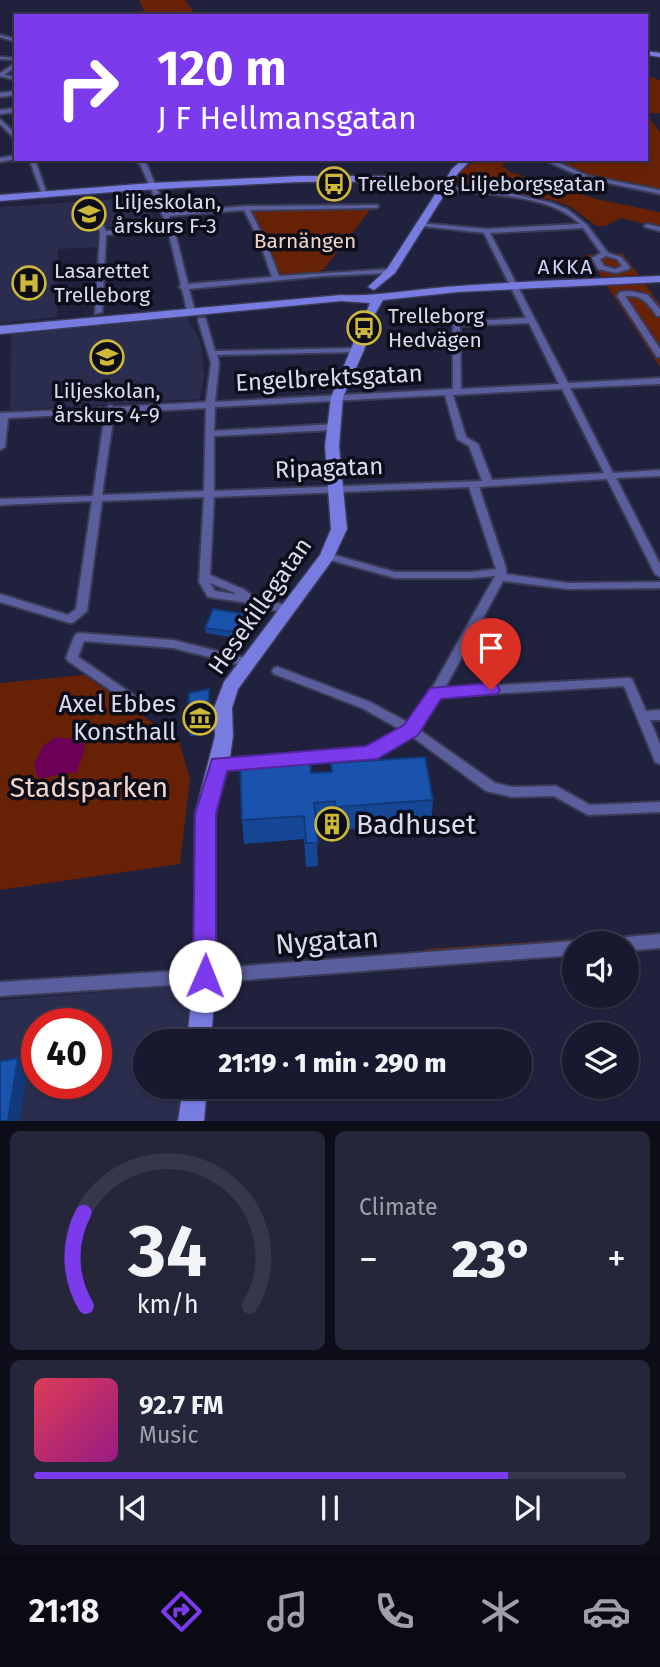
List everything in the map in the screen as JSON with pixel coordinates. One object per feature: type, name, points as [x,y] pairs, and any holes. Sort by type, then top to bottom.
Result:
[{"type":"street","points":[[2,45],[14,42]]},
{"type":"street","points":[[0,121],[12,129]]},
{"type":"street","points":[[0,131],[12,129]]},
{"type":"street","points":[[34,161],[45,194]]},
{"type":"street","points":[[140,161],[171,228],[183,287],[191,311]]},
{"type":"street","name":"Hesekillegatan","points":[[200,1029],[205,976],[205,814],[224,737],[223,708],[230,687],[327,556],[338,529],[334,427],[337,397],[358,350],[369,314],[391,271],[456,171],[466,161]]},
{"type":"street","points":[[550,161],[586,177],[660,192]]},
{"type":"street","points":[[0,198],[153,189],[324,184],[445,188],[542,203],[576,218],[605,254]]},
{"type":"street","points":[[0,204],[153,189]]},
{"type":"street","points":[[164,214],[246,208],[376,206]]},
{"type":"street","points":[[246,208],[276,279]]},
{"type":"street","points":[[98,220],[103,233],[98,312]]},
{"type":"street","points":[[422,224],[486,231],[585,226]]},
{"type":"street","points":[[647,226],[660,229]]},
{"type":"street","points":[[103,233],[171,228]]},
{"type":"street","points":[[486,231],[660,574]]},
{"type":"street","points":[[183,287],[391,271]]},
{"type":"street","points":[[0,330],[382,292],[660,279]]},
{"type":"street","points":[[660,314],[648,296],[640,293],[623,293],[621,296],[660,355]]},
{"type":"street","points":[[359,296],[369,314]]},
{"type":"street","points":[[202,320],[214,353],[206,588],[212,594],[249,599],[287,610]]},
{"type":"street","points":[[488,483],[473,444],[462,439],[453,391],[456,324],[532,320]]},
{"type":"street","points":[[214,353],[358,350]]},
{"type":"street","name":"Engelbrektsgatan","points":[[2,415],[660,381]]},
{"type":"street","points":[[0,598],[69,619],[81,611],[110,408]]},
{"type":"street","points":[[0,447],[2,415]]},
{"type":"street","points":[[210,433],[334,427]]},
{"type":"street","name":"Ripagatan","points":[[0,502],[473,484],[660,473]]},
{"type":"street","points":[[219,764],[370,754],[411,730],[436,693],[500,575],[473,484]]},
{"type":"street","points":[[327,556],[395,575],[500,575],[568,586],[660,585]]},
{"type":"street","points":[[471,575],[493,589]]},
{"type":"street","points":[[146,709],[72,658],[80,638],[173,644],[249,663]]},
{"type":"street","points":[[278,671],[366,705],[411,730],[491,787],[512,792],[556,791],[588,810],[660,807]]},
{"type":"street","points":[[436,693],[628,682],[660,759]]},
{"type":"street","points":[[642,716],[660,715]]},
{"type":"street","points":[[639,943],[660,941]]},
{"type":"street","name":"Nygatan","points":[[0,989],[562,949]]},
{"type":"street","points":[[191,1121],[194,1099]]},
{"type":"shaded area","points":[[145,197],[155,224],[97,228],[97,247],[58,249],[57,317],[0,323],[0,207]]},
{"type":"shaded area","name":"Liljeskolan, årskurs 4-9","points":[[187,317],[200,341],[204,374],[200,399],[10,410],[11,334]]},
{"type":"shaded area","points":[[76,736],[82,740],[85,749],[76,773],[38,778],[34,764],[43,746],[56,737],[67,739]]},
{"type":"shaded area","points":[[196,985],[191,1029],[133,1029],[133,1099],[185,1099],[183,1121],[0,1121],[0,1000]]},
{"type":"green space","points":[[139,0],[185,0],[195,14],[118,14],[144,11]]},
{"type":"green space","points":[[648,77],[660,80],[660,113],[648,114]]},
{"type":"green space","points":[[648,115],[660,133],[660,190],[591,177],[557,161],[648,161]]},
{"type":"green space","points":[[473,161],[510,161],[502,166],[510,172],[600,200],[660,212],[660,228],[621,218],[605,226],[596,226],[571,207],[553,200],[453,182]]},
{"type":"green space","name":"Barnängen","points":[[371,209],[324,269],[315,274],[282,277],[251,211]]},
{"type":"green space","points":[[622,253],[639,275],[602,277],[586,255]]},
{"type":"green space","points":[[645,284],[660,304],[660,367],[607,286]]},
{"type":"green space","name":"Stadsparken","points":[[84,675],[179,741],[190,779],[180,864],[0,890],[0,683]]},
{"type":"green space","points":[[660,933],[660,948],[639,946],[639,934]]},
{"type":"green space","points":[[562,940],[562,946],[427,965],[426,949]]},
{"type":"building","points":[[213,609],[243,614],[236,632],[205,628]]},
{"type":"building","points":[[209,689],[208,719],[203,719],[203,723],[188,724],[189,693]]},
{"type":"building","points":[[425,757],[433,800],[335,807],[335,801],[314,803],[318,843],[306,843],[304,816],[242,820],[240,766],[310,761],[311,773],[332,772],[331,763]]},
{"type":"building","points":[[18,1058],[8,1121],[0,1121],[0,1061]]},
{"type":"place","name":"Trelleborg Liljeborgsgatan","points":[[334,184]]},
{"type":"place","name":"Liljeskolan, årskurs F-3","points":[[89,214]]},
{"type":"place","name":"Lasarettet Trelleborg","points":[[29,283]]},
{"type":"place","name":"Trelleborg Hedvägen","points":[[364,328]]},
{"type":"place","name":"Liljeskolan, årskurs 4-9","points":[[107,357]]},
{"type":"place","name":"Axel Ebbes Konsthall","points":[[200,718]]},
{"type":"place","name":"Badhuset","points":[[332,824]]},
{"type":"district","name":"AKKA","points":[[566,267]]},
{"type":"route","points":[[205,976],[205,814],[219,764],[370,754],[411,730],[436,693],[491,690]]}]
